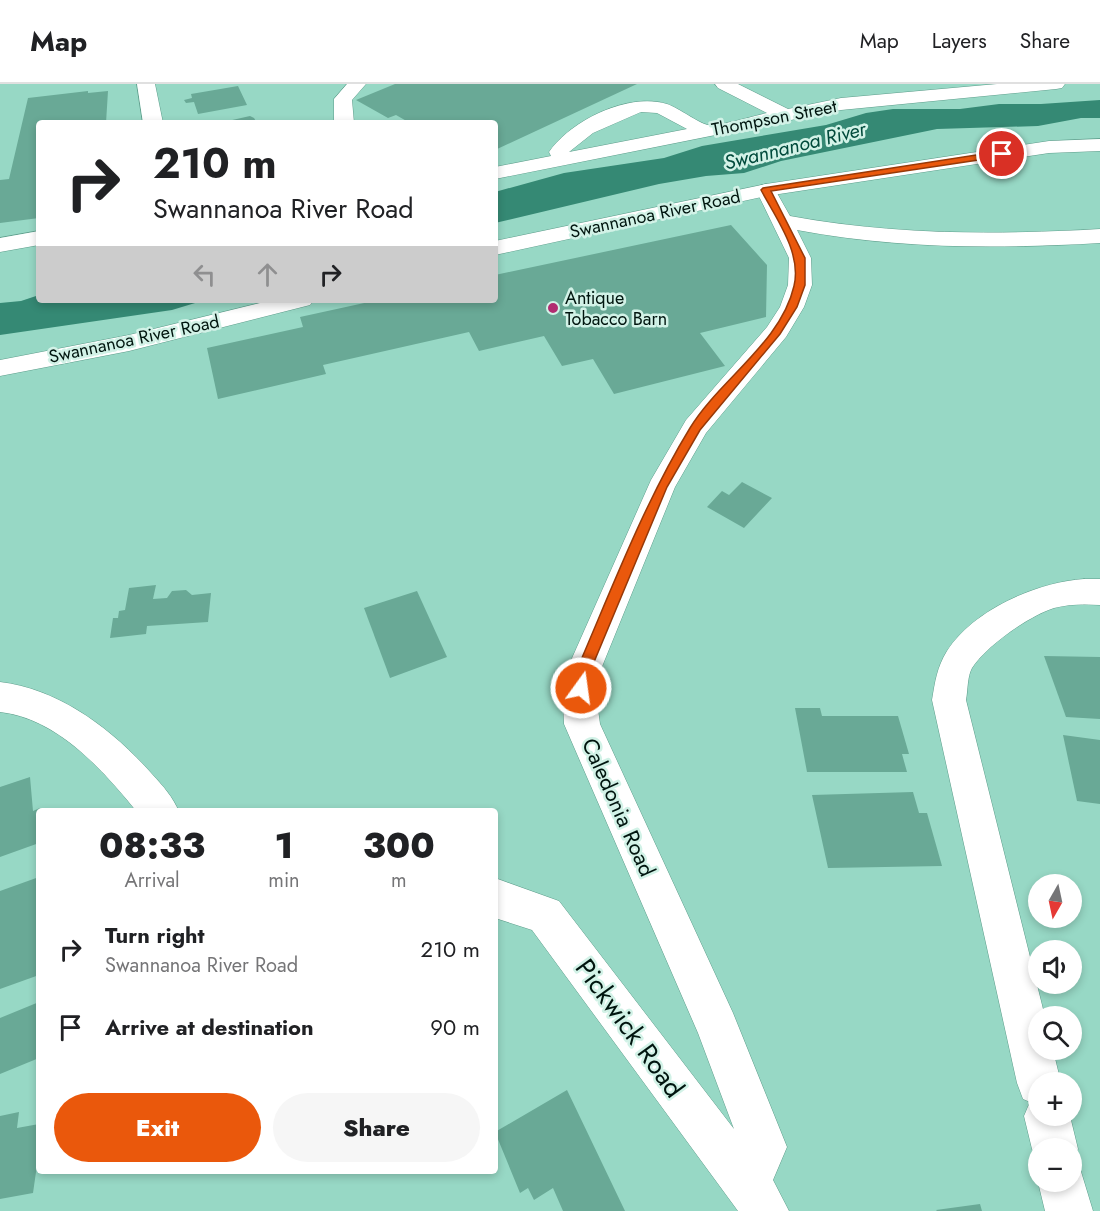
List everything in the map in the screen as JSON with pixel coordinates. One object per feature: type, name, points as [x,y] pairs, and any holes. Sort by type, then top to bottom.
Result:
[{"type":"street","points":[[146,84],[152,120]]},
{"type":"street","points":[[344,120],[343,99],[357,84]]},
{"type":"street","points":[[724,84],[786,115]]},
{"type":"street","name":"Thompson Street","points":[[498,172],[841,104],[934,89],[1056,84]]},
{"type":"street","points":[[564,160],[559,152],[570,138],[592,126],[643,106],[657,107],[705,131]]},
{"type":"street","name":"Swannanoa River Road","points":[[498,247],[766,190],[1049,147],[1100,145]]},
{"type":"street","name":"Caledonia Road","points":[[756,1197],[764,1148],[718,1028],[582,724],[580,702],[582,674],[661,487],[696,427],[777,332],[792,307],[800,285],[800,258],[766,190]]},
{"type":"street","points":[[782,221],[861,234],[923,238],[1007,241],[1100,236]]},
{"type":"street","points":[[0,245],[36,239]]},
{"type":"street","name":"Swannanoa River Road","points":[[0,368],[129,343],[290,303]]},
{"type":"street","points":[[1036,1072],[950,700],[954,668],[973,644],[1003,618],[1031,602],[1065,592],[1100,592]]},
{"type":"street","points":[[0,698],[10,697],[46,711],[101,746],[157,808]]},
{"type":"street","name":"Pickwick Road","points":[[498,899],[545,915],[595,978],[669,1083],[756,1197]]},
{"type":"street","points":[[1064,1192],[1069,1211]]},
{"type":"water","name":"Swannanoa River","points":[[1100,100],[1100,118],[1081,118],[1038,126],[937,129],[781,161],[744,173],[706,176],[659,184],[498,222],[498,191],[564,173],[664,158],[702,146],[826,125],[866,113],[893,109],[960,109],[999,104]]},
{"type":"water","points":[[36,296],[36,303],[195,303],[172,310],[0,335],[0,303],[21,301]]},
{"type":"building","points":[[395,84],[637,84],[498,149],[498,120],[405,120],[396,115],[388,118],[356,100]]},
{"type":"building","points":[[238,86],[247,105],[198,114],[194,102],[186,103],[184,100],[192,98],[191,94]]},
{"type":"building","points":[[108,91],[106,120],[36,120],[36,218],[0,223],[0,180],[9,179],[28,98]]},
{"type":"building","points":[[250,116],[255,120],[232,120]]},
{"type":"building","name":"Antique Tobacco Barn","points":[[731,225],[767,265],[766,317],[700,333],[725,366],[614,394],[593,359],[562,366],[544,336],[479,351],[469,332],[323,365],[326,374],[218,399],[207,348],[303,327],[300,317],[364,303],[498,303],[498,274]]},
{"type":"building","points":[[742,482],[772,498],[744,528],[707,507],[722,491],[729,495]]},
{"type":"building","points":[[156,585],[153,599],[167,598],[172,591],[186,590],[192,595],[211,593],[208,622],[147,626],[146,634],[110,638],[113,618],[118,618],[119,611],[125,610],[129,588]]},
{"type":"building","points":[[417,591],[447,657],[390,678],[364,608]]},
{"type":"building","points":[[1044,656],[1100,657],[1100,719],[1066,717]]},
{"type":"building","points":[[795,708],[820,708],[822,716],[898,716],[909,754],[902,754],[907,772],[807,772]]},
{"type":"building","points":[[1063,735],[1100,740],[1100,804],[1077,801]]},
{"type":"building","points":[[30,777],[33,811],[36,810],[36,844],[0,857],[0,787]]},
{"type":"building","points":[[913,792],[919,813],[927,813],[942,866],[828,868],[812,795]]},
{"type":"building","points":[[36,878],[36,976],[0,989],[0,891]]},
{"type":"building","points":[[36,1003],[36,1059],[0,1074],[0,1018]]},
{"type":"building","points":[[567,1090],[625,1211],[563,1211],[553,1188],[534,1200],[528,1188],[520,1193],[498,1139],[498,1130]]},
{"type":"building","points":[[19,1112],[17,1128],[36,1125],[36,1172],[33,1193],[0,1199],[0,1116]]},
{"type":"building","points":[[980,1204],[982,1211],[936,1210]]},
{"type":"place","name":"Antique Tobacco Barn","points":[[553,308]]},
{"type":"route","points":[[581,688],[582,674],[661,487],[696,427],[777,332],[792,307],[800,285],[800,258],[766,190],[1002,154]]}]
